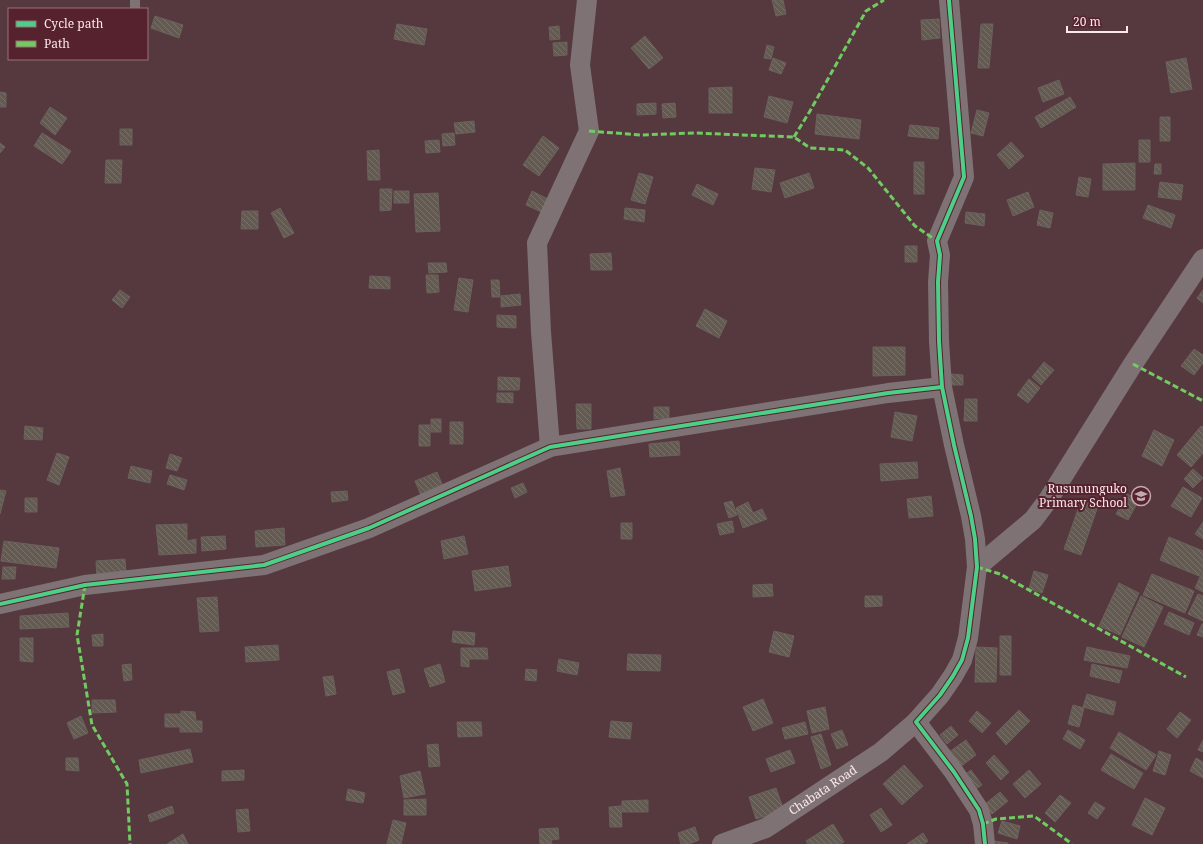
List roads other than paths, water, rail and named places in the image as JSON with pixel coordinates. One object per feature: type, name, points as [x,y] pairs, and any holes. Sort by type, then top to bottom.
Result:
[{"type":"street","points":[[550,447],[541,332],[537,243],[589,131],[580,64],[587,0]]},
{"type":"street","name":"Chabata Road","points":[[722,844],[766,828],[881,752],[916,722],[940,695],[962,660],[968,638],[978,567],[971,516],[942,387],[939,341],[938,282],[940,255],[937,241],[964,177],[949,0]]},
{"type":"street","points":[[978,567],[1033,520],[1048,500],[1133,364],[1203,259]]},
{"type":"street","points":[[0,604],[85,585],[264,565],[369,528],[550,447],[888,393],[942,387]]},
{"type":"street","points":[[916,722],[954,772],[979,810],[983,824],[985,844]]},
{"type":"place","name":"Rusununguko Primary School","points":[[1141,496]]}]
